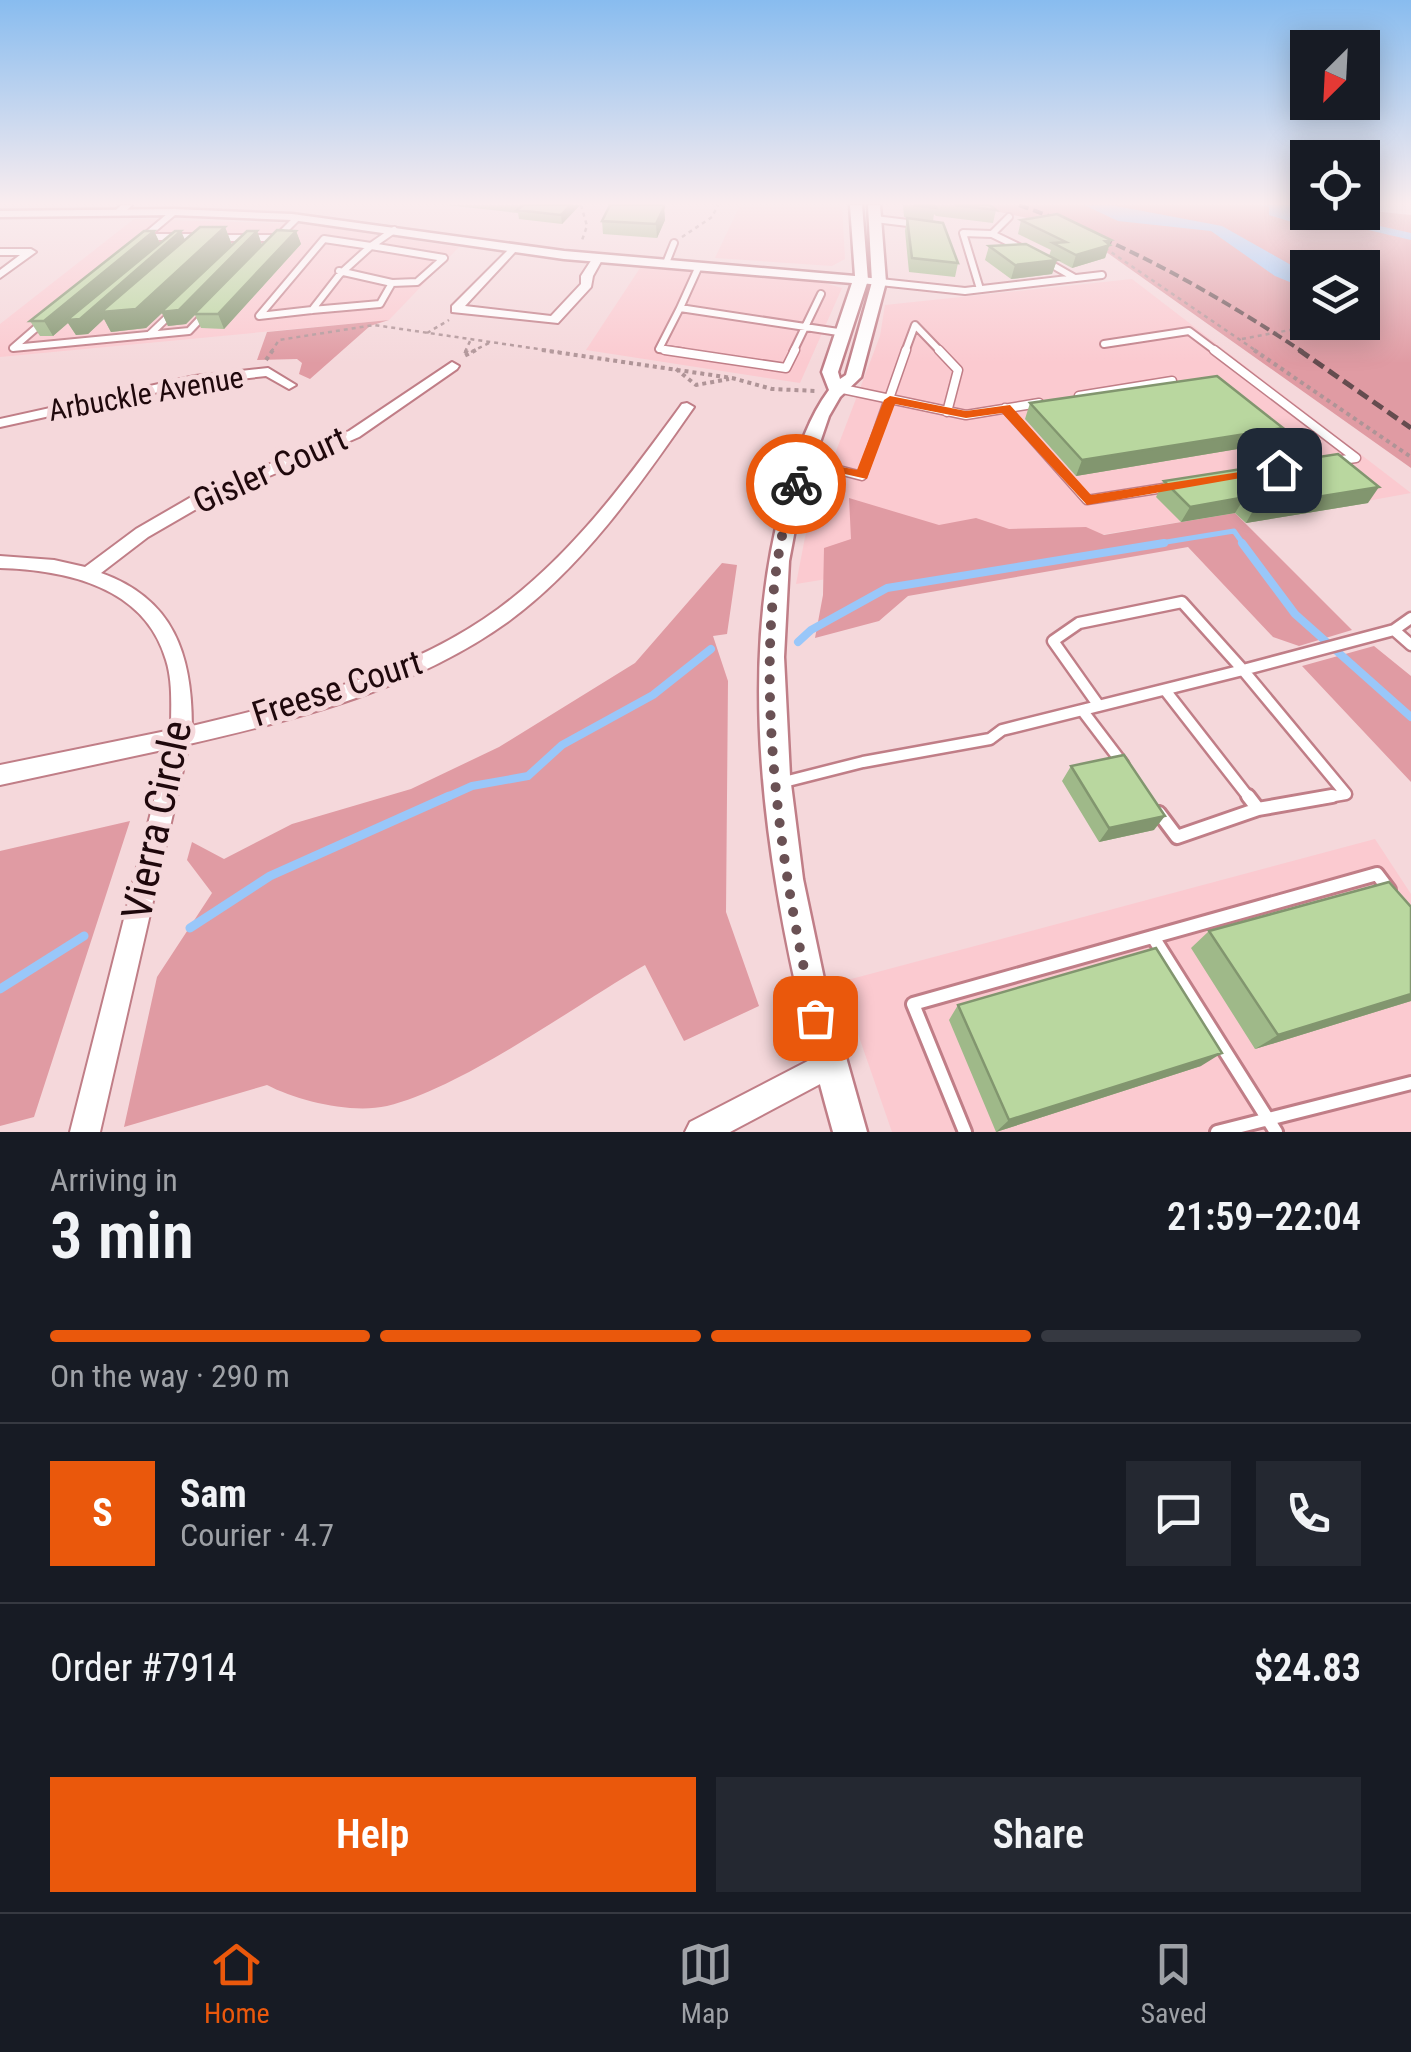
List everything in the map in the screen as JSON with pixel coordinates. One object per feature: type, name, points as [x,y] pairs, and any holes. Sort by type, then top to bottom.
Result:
[{"type":"street","points":[[0,274],[23,258]]},
{"type":"street","points":[[504,258],[456,308],[554,320],[587,285],[586,276],[598,258],[860,280]]},
{"type":"street","points":[[834,390],[830,372],[860,280],[862,258]]},
{"type":"street","points":[[850,1132],[795,932],[777,784],[773,602],[780,546],[804,461],[834,390],[853,377],[879,282],[877,258]]},
{"type":"street","name":"Gisler Court","points":[[88,574],[142,533],[199,500],[365,428],[452,366]]},
{"type":"street","name":"Arbuckle Avenue","points":[[0,423],[168,383],[268,372],[289,385]]},
{"type":"street","name":"Freese Court","points":[[0,775],[181,735],[369,684],[474,634],[530,593],[583,544],[687,407]]},
{"type":"street","name":"Vierra Circle","points":[[0,562],[36,563],[88,574],[141,603],[167,636],[180,678],[181,735],[84,1132]]},
{"type":"street","points":[[700,1132],[829,1064]]},
{"type":"lane","points":[[308,258],[259,316],[380,304],[392,283]]},
{"type":"lane","points":[[312,310],[339,271],[356,258]]},
{"type":"lane","points":[[339,271],[392,283],[417,282],[443,258]]},
{"type":"lane","points":[[666,263],[668,258]]},
{"type":"lane","points":[[971,258],[980,289]]},
{"type":"lane","points":[[1044,260],[1075,278]]},
{"type":"lane","points":[[699,266],[659,349],[786,368],[821,294]]},
{"type":"lane","points":[[860,280],[931,290],[980,289],[1102,275]]},
{"type":"lane","points":[[57,311],[14,348],[189,332],[214,305]]},
{"type":"lane","points":[[149,335],[178,308]]},
{"type":"lane","points":[[680,308],[845,333]]},
{"type":"lane","points":[[804,461],[862,476],[916,325],[958,370],[947,412]]},
{"type":"lane","points":[[92,340],[106,328]]},
{"type":"lane","points":[[1104,344],[1188,331],[1356,458],[1317,464]]},
{"type":"lane","points":[[55,344],[69,332]]},
{"type":"lane","points":[[1060,399],[1172,381]]},
{"type":"lane","points":[[834,390],[966,414],[1042,402]]},
{"type":"lane","points":[[1005,408],[1087,500],[1183,485]]},
{"type":"lane","points":[[1099,706],[1053,641],[1078,623],[1182,602],[1346,794],[1258,809],[1177,837],[1153,805]]},
{"type":"lane","points":[[777,784],[863,762],[990,739],[1002,730],[1394,630],[1411,618]]},
{"type":"lane","points":[[1394,630],[1411,646]]},
{"type":"lane","points":[[1165,690],[1258,809]]},
{"type":"lane","points":[[1082,710],[1130,774]]},
{"type":"lane","points":[[965,1132],[913,1004],[1377,874],[1400,905]]},
{"type":"lane","points":[[1153,937],[1272,1126]]},
{"type":"lane","points":[[1217,1132],[1272,1126],[1411,1083]]},
{"type":"path","points":[[1120,258],[1411,457]]},
{"type":"path","points":[[427,333],[462,310]]},
{"type":"path","points":[[268,372],[270,348],[285,338],[366,325],[427,333],[483,347]]},
{"type":"path","points":[[1242,340],[1290,330]]},
{"type":"path","points":[[470,342],[676,369],[772,389],[834,390]]},
{"type":"path","points":[[470,342],[464,356],[492,342]]},
{"type":"path","points":[[676,369],[696,385],[732,378]]},
{"type":"shaded area","points":[[84,258],[449,258],[389,320],[0,357],[0,324]]},
{"type":"shaded area","points":[[715,258],[845,258],[845,259],[832,266]]},
{"type":"shaded area","points":[[1114,258],[1290,258],[1290,340],[1380,340],[1380,258],[1411,258],[1411,468]]},
{"type":"shaded area","points":[[640,268],[821,282],[842,288],[800,383],[586,350]]},
{"type":"shaded area","points":[[1132,279],[1411,493],[1246,523],[1235,513],[796,584],[807,527],[880,336],[885,305]]},
{"type":"shaded area","points":[[389,320],[370,326],[310,379],[299,374],[302,363],[297,359],[257,360],[267,332]]},
{"type":"shaded area","points":[[849,498],[939,525],[976,518],[1009,529],[1086,527],[1104,535],[1235,513],[1352,630],[1299,646],[1273,637],[1188,547],[908,596],[879,621],[815,638],[823,595],[824,548],[851,539]]},
{"type":"shaded area","points":[[722,563],[737,565],[727,634],[713,636],[728,681],[726,912],[759,1006],[684,1041],[645,965],[484,1064],[450,1082],[387,1106],[325,1104],[267,1085],[124,1127],[157,977],[212,893],[187,860],[192,842],[224,859],[292,824],[411,789],[499,747],[635,663]]},
{"type":"shaded area","points":[[1374,646],[1411,676],[1411,782],[1302,666]]},
{"type":"shaded area","points":[[130,821],[34,1117],[0,1126],[0,851]]},
{"type":"shaded area","points":[[1375,839],[1411,894],[1411,1132],[892,1132],[840,982]]},
{"type":"water","points":[[1249,258],[1278,258],[1290,264],[1290,282]]},
{"type":"building","points":[[110,258],[121,258],[44,321],[30,321]]},
{"type":"building","points":[[142,258],[150,258],[80,319],[67,320]]},
{"type":"building","points":[[164,258],[192,258],[136,309],[101,312]]},
{"type":"building","points":[[219,258],[231,258],[179,310],[161,312]]},
{"type":"building","points":[[250,258],[271,258],[218,314],[194,314]]},
{"type":"building","points":[[912,258],[956,258],[958,263]]},
{"type":"building","points":[[1005,258],[1057,260],[1015,265]]},
{"type":"building","points":[[1217,376],[1283,428],[1082,460],[1030,403]]},
{"type":"building","points":[[1338,454],[1379,487],[1255,507],[1245,497],[1190,507],[1164,481]]},
{"type":"building","points":[[1124,755],[1165,816],[1109,828],[1071,766]]},
{"type":"building","points":[[1389,882],[1411,907],[1411,994],[1278,1035],[1209,931]]},
{"type":"building","points":[[1156,948],[1222,1053],[1009,1120],[958,1005]]},
{"type":"waterway","points":[[1148,545],[1234,531],[1244,545]]},
{"type":"waterway","points":[[798,642],[811,630],[887,588],[1164,543]]},
{"type":"waterway","points":[[1242,543],[1295,614],[1411,717]]},
{"type":"waterway","points":[[443,799],[472,786],[528,776],[562,745],[653,695],[711,649]]},
{"type":"waterway","points":[[190,928],[270,876],[449,796]]},
{"type":"waterway","points":[[0,989],[84,936]]},
{"type":"railway","points":[[1141,258],[1235,309],[1303,352]]},
{"type":"railway","points":[[1299,350],[1411,428]]},
{"type":"way so far","points":[[796,484],[780,546],[771,651],[781,839],[795,932],[815,1018]]},
{"type":"route","points":[[796,484],[804,461],[862,476],[890,400],[966,414],[1005,408],[1087,500],[1279,470]]}]
